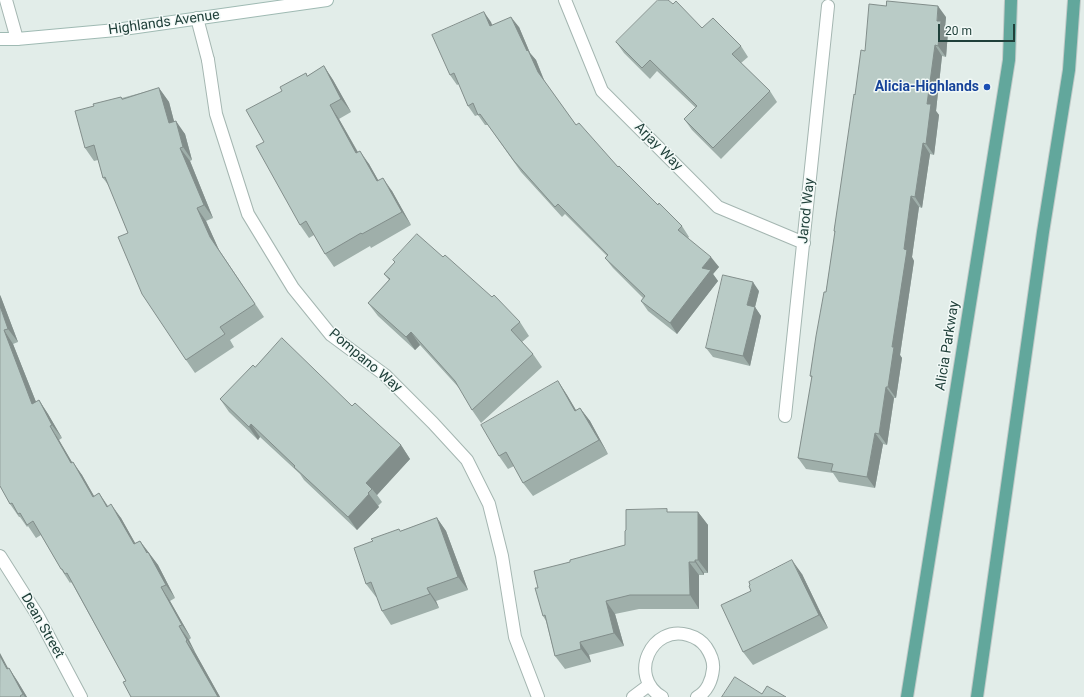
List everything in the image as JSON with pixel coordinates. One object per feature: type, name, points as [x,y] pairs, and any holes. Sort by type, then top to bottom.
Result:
[{"type":"main road","name":"Alicia Parkway","points":[[907,697],[1009,60],[1011,0]]},
{"type":"main road","points":[[977,697],[1043,232],[1069,70],[1074,0]]},
{"type":"street","points":[[6,0],[16,39]]},
{"type":"street","name":"Highlands Avenue","points":[[0,39],[16,39],[116,30],[327,0]]},
{"type":"street","name":"Arjay Way","points":[[565,0],[602,91],[718,206],[804,243]]},
{"type":"street","name":"Jarod Way","points":[[785,416],[828,6]]},
{"type":"street","name":"Pompano Way","points":[[198,18],[208,60],[216,114],[248,214],[293,288],[331,335],[385,376],[433,423],[467,460],[489,504],[502,556],[515,636],[538,697]]},
{"type":"street","name":"Dean Street","points":[[0,556],[38,616],[81,697]]},
{"type":"street","points":[[662,697],[649,685],[645,675],[645,664],[648,653],[655,644],[664,637],[674,634],[685,634],[696,637],[704,644],[710,654],[714,665],[712,676],[708,687],[700,696],[697,697]]},
{"type":"street","points":[[633,697],[649,685]]},
{"type":"building","points":[[658,0],[668,0],[673,4],[676,1],[702,28],[713,18],[741,46],[732,54],[770,91],[713,148],[684,119],[697,106],[650,60],[642,68],[616,42]]},
{"type":"building","points":[[887,1],[938,6],[937,21],[941,21],[938,46],[935,45],[927,104],[931,104],[926,144],[923,143],[915,197],[911,196],[904,249],[907,250],[892,347],[894,347],[888,387],[886,387],[879,434],[875,433],[867,477],[831,471],[833,464],[798,458],[812,376],[810,376],[816,336],[824,292],[826,292],[861,50],[865,51],[869,4],[886,6]]},
{"type":"building","points":[[484,12],[490,26],[511,17],[538,72],[576,125],[579,123],[618,167],[619,166],[658,205],[659,203],[682,226],[678,230],[711,257],[702,268],[711,270],[670,323],[641,301],[645,296],[605,258],[608,255],[558,204],[555,207],[514,161],[480,114],[478,115],[473,103],[468,106],[454,73],[450,75],[432,35]]},
{"type":"building","points":[[324,66],[341,99],[330,105],[356,153],[360,151],[377,181],[383,178],[402,212],[325,254],[306,221],[300,225],[256,146],[264,142],[246,110],[282,91],[280,87],[306,73],[307,76]]},
{"type":"building","points":[[159,88],[169,123],[176,121],[183,147],[180,148],[204,205],[197,208],[210,237],[255,304],[220,327],[225,334],[186,360],[142,294],[118,237],[128,233],[105,177],[103,178],[94,145],[85,148],[75,111],[94,106],[93,104],[121,97],[122,99]]},
{"type":"building","points":[[417,234],[443,257],[445,255],[492,297],[494,295],[520,322],[511,330],[533,354],[472,410],[455,381],[411,332],[406,337],[368,303],[390,279],[384,274],[395,262],[393,260]]},
{"type":"building","points":[[723,275],[753,282],[747,305],[755,307],[743,356],[706,348]]},
{"type":"building","points":[[0,306],[8,329],[4,330],[32,404],[39,400],[52,425],[50,426],[71,463],[73,462],[93,497],[99,493],[107,507],[111,504],[134,544],[140,541],[147,553],[148,552],[166,585],[161,587],[182,625],[179,626],[187,640],[186,641],[218,697],[131,697],[123,682],[126,681],[67,573],[65,574],[61,569],[33,521],[27,525],[20,513],[18,514],[12,503],[10,504],[0,486]]},
{"type":"building","points":[[282,338],[352,406],[355,403],[401,445],[366,483],[372,489],[348,517],[294,467],[295,466],[251,424],[249,427],[220,399],[253,365],[255,367]]},
{"type":"building","points":[[558,381],[575,411],[580,408],[599,440],[523,483],[506,452],[499,456],[481,425]]},
{"type":"building","points":[[667,509],[667,512],[698,512],[698,560],[695,560],[695,562],[689,562],[690,595],[630,595],[606,601],[614,633],[580,642],[581,649],[555,656],[545,615],[543,616],[535,588],[538,588],[534,571],[570,562],[570,560],[625,545],[626,510]]},
{"type":"building","points":[[437,518],[458,577],[427,588],[430,594],[382,611],[371,582],[366,584],[354,548],[373,541],[371,539]]},
{"type":"building","points":[[792,560],[819,615],[743,652],[721,605],[751,591],[749,582]]},
{"type":"building","points":[[0,656],[7,669],[9,668],[23,694],[20,696],[21,697],[0,697]]},
{"type":"building","points":[[735,677],[762,694],[767,686],[786,697],[722,697]]},
{"type":"place","name":"Alicia-Highlands","points":[[987,87]]}]
